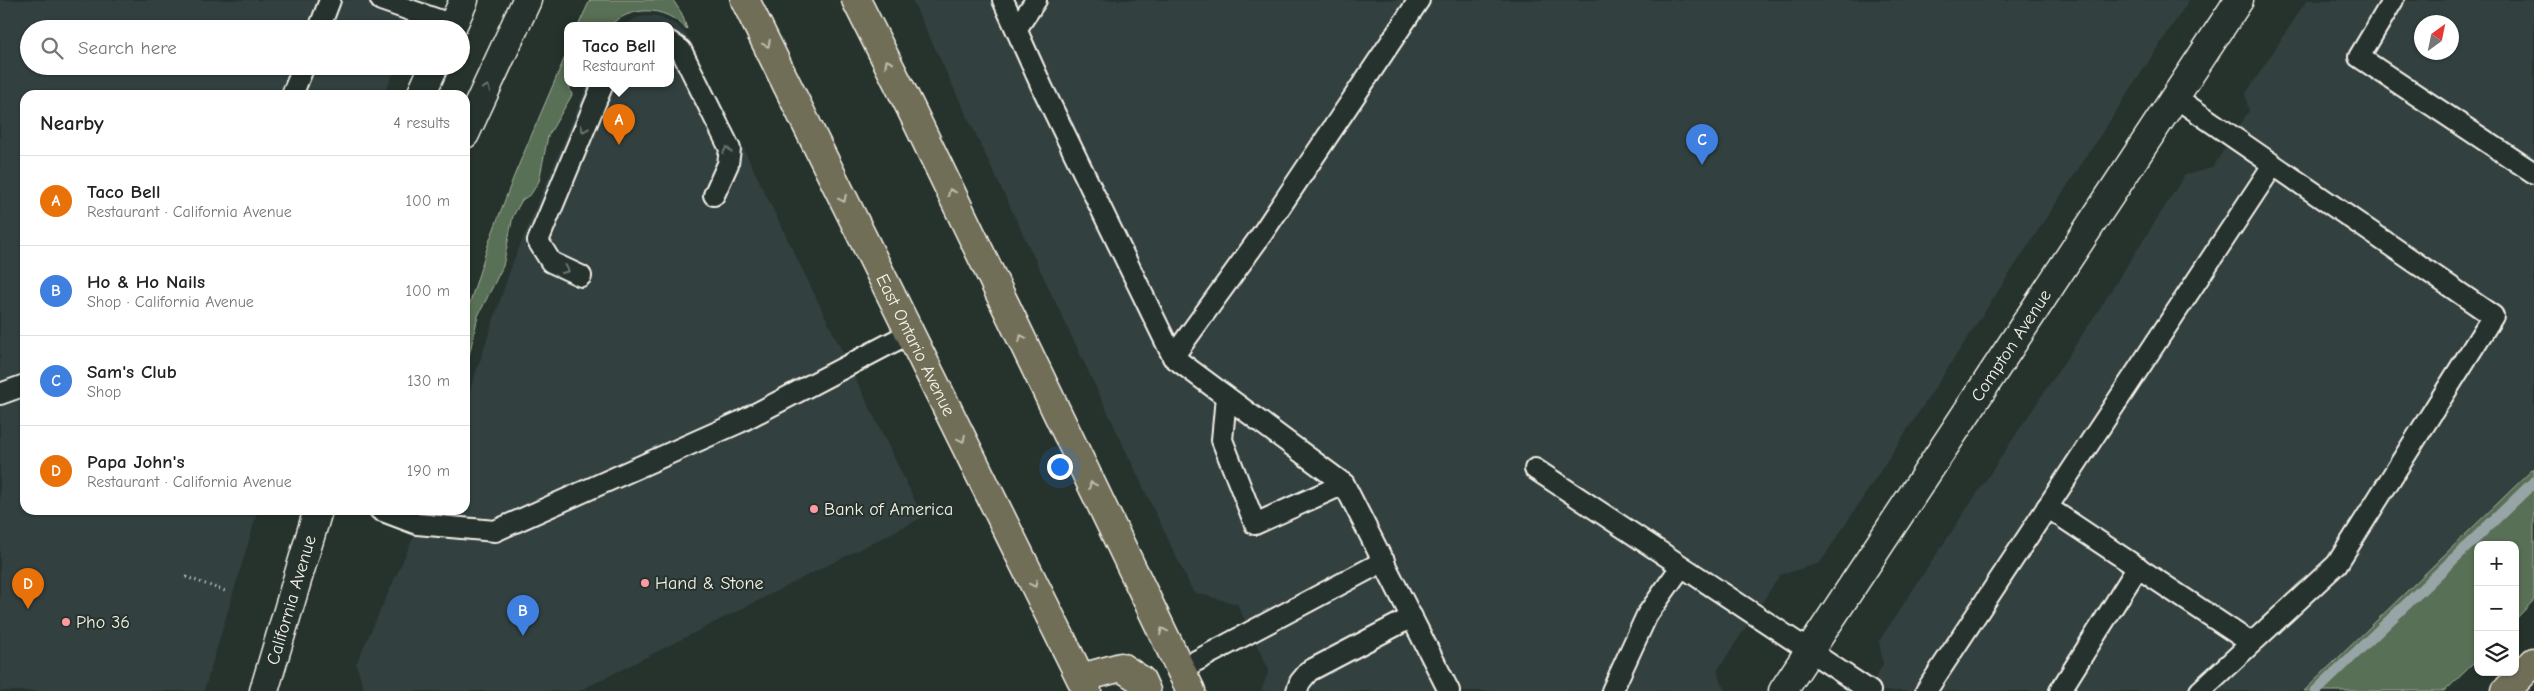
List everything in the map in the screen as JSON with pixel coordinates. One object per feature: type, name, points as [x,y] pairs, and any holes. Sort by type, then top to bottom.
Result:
[{"type":"main road","name":"East Ontario Avenue","points":[[745,0],[1084,685]]},
{"type":"main road","points":[[856,0],[910,107],[1186,680]]},
{"type":"main road","points":[[2506,691],[2534,662]]},
{"type":"main road","points":[[1084,685],[1121,667],[1141,680],[1146,691]]},
{"type":"street","points":[[455,20],[464,0]]},
{"type":"street","points":[[470,123],[527,0]]},
{"type":"street","name":"Compton Avenue","points":[[1783,691],[2239,0]]},
{"type":"street","points":[[423,90],[430,75]]},
{"type":"street","name":"California Avenue","points":[[264,691],[317,515]]},
{"type":"lane","points":[[322,20],[330,0]]},
{"type":"lane","points":[[381,0],[434,20]]},
{"type":"lane","points":[[1003,0],[1042,87],[1173,357],[1344,484],[1449,691]]},
{"type":"lane","points":[[1017,28],[1036,0]]},
{"type":"lane","points":[[1173,357],[1267,226],[1418,0]]},
{"type":"lane","points":[[2393,0],[2359,57],[2534,173]]},
{"type":"lane","points":[[674,45],[681,50],[730,149],[728,164],[714,195]]},
{"type":"lane","points":[[294,90],[300,75]]},
{"type":"lane","points":[[581,276],[551,262],[538,240],[602,87]]},
{"type":"lane","points":[[2175,97],[2493,316],[2337,564],[2200,691]]},
{"type":"lane","points":[[1926,691],[2273,165]]},
{"type":"lane","points":[[394,515],[418,524],[494,531],[740,422],[910,333]]},
{"type":"lane","points":[[0,394],[20,387]]},
{"type":"lane","points":[[1226,397],[1222,440],[1255,524],[1344,484]]},
{"type":"lane","points":[[1535,469],[1870,691]]},
{"type":"lane","points":[[2047,507],[2251,643]]},
{"type":"lane","points":[[1186,680],[1384,561]]},
{"type":"lane","points":[[1612,691],[1647,615],[1682,567]]},
{"type":"lane","points":[[2060,691],[2138,567]]},
{"type":"lane","points":[[1296,691],[1300,682],[1309,671],[1412,617]]},
{"type":"path","points":[[186,577],[226,591]]},
{"type":"shaded area","points":[[0,0],[427,0],[418,20],[20,20],[20,75],[393,75],[385,90],[20,90],[20,515],[257,515],[204,691],[0,691]]},
{"type":"shaded area","points":[[912,0],[2189,0],[1820,563],[1780,575],[1717,671],[1725,691],[1261,691],[1269,670],[1237,604],[1193,592]]},
{"type":"shaded area","points":[[2307,0],[2534,0],[2534,468],[2304,691],[1867,691],[1883,665],[1879,641],[2098,311],[2185,175],[2212,168],[2249,111],[2245,95]]},
{"type":"shaded area","points":[[656,16],[670,22],[628,22],[639,17]]},
{"type":"shaded area","points":[[674,24],[677,25],[690,39],[923,517],[579,691],[365,691],[356,664],[424,515],[470,515],[470,390],[513,262],[587,87],[674,87]]},
{"type":"green space","points":[[590,0],[673,0],[682,14],[687,29],[673,18],[651,11],[635,12],[614,22],[580,22]]},
{"type":"green space","points":[[564,59],[564,87],[569,87],[572,95],[548,136],[539,181],[531,194],[522,200],[513,216],[503,266],[478,316],[470,351],[470,302],[489,242],[514,176]]},
{"type":"green space","points":[[2534,468],[2534,600],[2519,616],[2519,541],[2474,541],[2474,663],[2445,691],[2304,691]]},
{"type":"waterway","points":[[2316,691],[2534,482]]},
{"type":"place","name":"Taco Bell","points":[[619,145]]},
{"type":"place","name":"Sam's Club","points":[[1702,165]]},
{"type":"place","name":"Bank of America","points":[[814,509]]},
{"type":"place","name":"Hand & Stone","points":[[645,583]]},
{"type":"place","name":"Papa John's","points":[[28,609]]},
{"type":"place","name":"Pho 36","points":[[66,622]]},
{"type":"place","name":"Ho & Ho Nails","points":[[523,636]]}]
